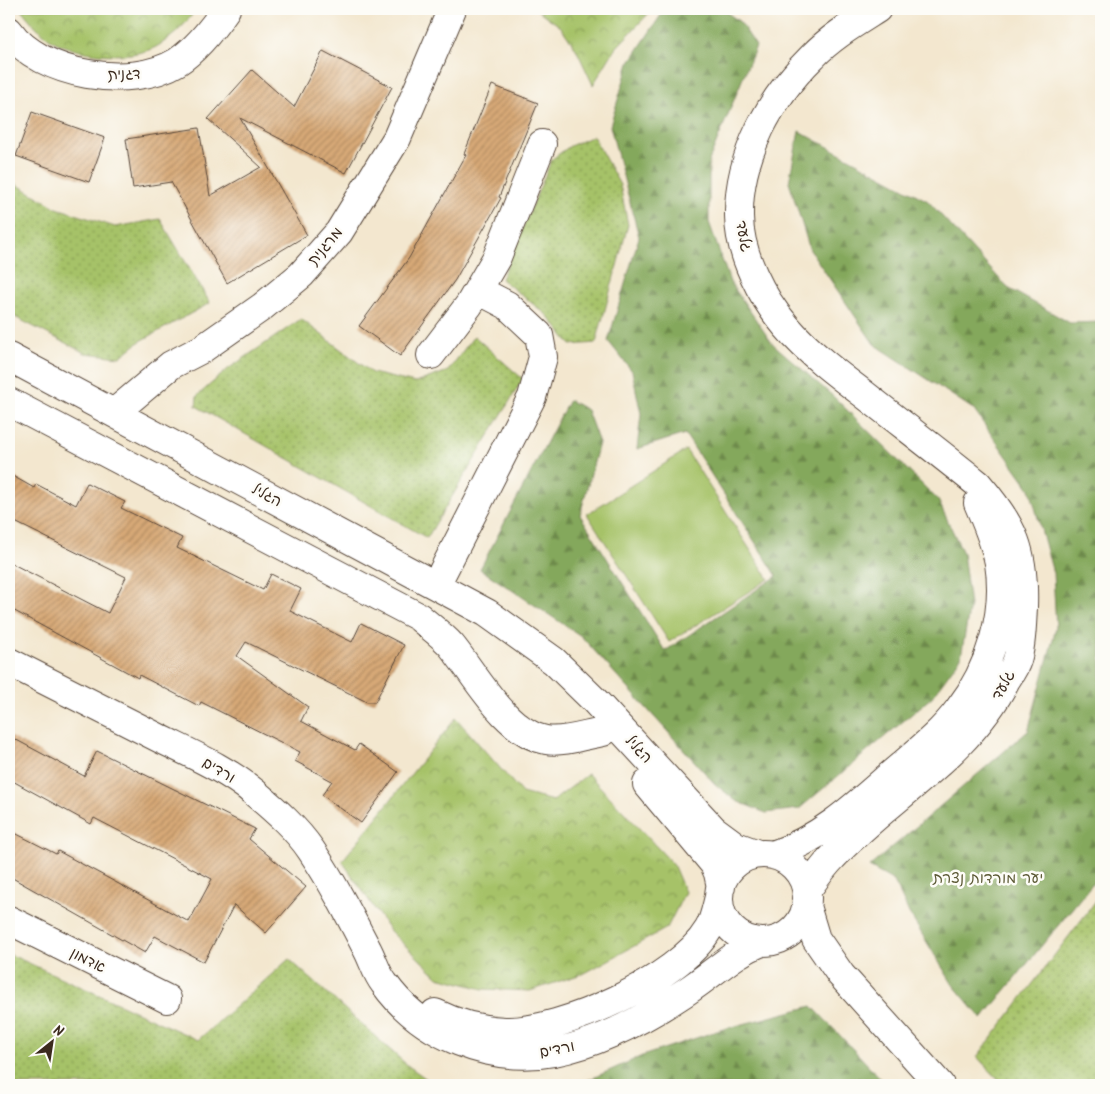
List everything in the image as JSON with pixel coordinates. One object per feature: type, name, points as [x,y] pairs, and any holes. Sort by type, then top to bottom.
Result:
[{"type":"street","name":"דגנית","points":[[9,31],[14,38],[40,58],[71,72],[107,76],[143,75],[176,62],[202,40],[226,9]]},
{"type":"street","name":"מרגנית","points":[[114,413],[170,366],[202,349],[262,308],[301,275],[339,232],[397,138],[452,9]]},
{"type":"street","name":"גלעד","points":[[806,898],[833,857],[949,755],[978,724],[998,698],[1017,660],[1023,593],[1022,562],[1013,536],[999,508],[978,484],[814,356],[785,325],[762,291],[745,251],[739,217],[743,178],[753,143],[767,113],[788,83],[814,55],[845,29],[876,9]]},
{"type":"street","points":[[431,356],[478,290],[497,256],[542,144]]},
{"type":"street","points":[[436,585],[532,397],[543,357],[539,335],[507,304],[478,290]]},
{"type":"street","name":"הגליל","points":[[9,357],[436,585],[486,613],[523,637],[554,661],[594,700],[713,829],[736,846],[766,854]]},
{"type":"street","points":[[9,402],[419,617],[450,644],[484,691],[507,716],[530,734],[547,741],[603,732]]},
{"type":"street","name":"גלעד","points":[[766,854],[796,847],[822,832],[851,810],[937,733],[959,709],[988,657],[997,624],[1002,590],[999,562],[991,534],[975,497],[924,441]]},
{"type":"street","name":"הגליל","points":[[523,637],[703,849],[718,873],[720,892]]},
{"type":"street","name":"ורדים","points":[[9,662],[204,761],[252,790],[283,818],[311,850],[367,950],[382,981],[406,1010],[442,1033],[466,1045],[518,1054],[553,1052],[587,1042],[622,1027],[667,1003],[749,947],[770,940]]},
{"type":"street","points":[[806,898],[802,920],[792,932],[770,940],[747,939],[734,931],[721,913],[720,892],[729,869],[743,858],[766,854],[788,861],[798,872],[806,898],[816,939],[842,975],[940,1085]]},
{"type":"street","name":"ורדים","points":[[367,950],[418,1005],[447,1019],[479,1028],[506,1031],[541,1028],[578,1016],[610,1002],[672,967],[690,952],[709,930],[720,892]]},
{"type":"street","name":"אדמון","points":[[9,920],[167,999]]},
{"type":"street","points":[[770,940],[816,962],[866,1002]]},
{"type":"green space","points":[[21,9],[196,9],[171,37],[161,44],[138,53],[109,55],[80,51],[57,43],[42,33]]},
{"type":"green space","points":[[536,9],[653,9],[615,49],[593,85],[576,49],[561,27]]},
{"type":"green space","points":[[665,9],[722,9],[740,22],[756,46],[709,161],[709,222],[730,282],[772,343],[835,398],[938,500],[963,553],[970,605],[961,657],[932,697],[799,809],[766,813],[736,801],[715,784],[581,636],[480,569],[569,400],[587,410],[599,443],[580,515],[665,651],[777,576],[685,434],[637,449],[641,414],[632,371],[608,341],[639,237],[610,126],[629,63]]},
{"type":"green space","name":"יער מורדות נצרת","points":[[799,131],[928,201],[1008,288],[1070,323],[1101,322],[1101,873],[982,1019],[953,985],[909,913],[894,881],[869,867],[1028,731],[1056,628],[1053,573],[1030,489],[973,409],[874,344],[810,250],[789,182]]},
{"type":"green space","points":[[593,136],[620,185],[628,225],[596,343],[571,345],[547,315],[501,279],[552,159],[570,146]]},
{"type":"green space","points":[[9,180],[57,208],[115,227],[160,219],[210,303],[139,342],[120,357],[85,353],[9,314]]},
{"type":"green space","points":[[301,319],[372,373],[415,383],[448,371],[474,336],[523,379],[427,538],[196,406],[197,396],[228,369]]},
{"type":"green space","points":[[686,450],[769,579],[669,642],[587,514]]},
{"type":"green space","points":[[456,718],[522,793],[553,801],[588,774],[673,864],[685,892],[667,928],[585,973],[530,991],[483,989],[438,977],[390,931],[342,861]]},
{"type":"green space","points":[[1101,894],[1101,1085],[1004,1085],[977,1057]]},
{"type":"green space","points":[[9,954],[198,1040],[289,959],[407,1065],[435,1085],[9,1085]]},
{"type":"green space","points":[[812,1006],[887,1085],[577,1085],[642,1056],[720,1030]]},
{"type":"building","points":[[323,51],[392,87],[346,173],[240,118],[307,235],[227,283],[171,182],[133,188],[126,139],[199,128],[210,196],[261,167],[208,119],[252,70],[294,107]]},
{"type":"building","points":[[492,85],[538,103],[499,197],[501,198],[455,280],[400,356],[359,326],[409,258],[466,155],[464,154]]},
{"type":"building","points":[[32,112],[105,138],[89,182],[16,156]]},
{"type":"building","points":[[9,474],[34,488],[36,484],[76,505],[87,483],[125,502],[121,508],[182,538],[177,548],[263,590],[271,574],[301,589],[290,611],[352,642],[361,623],[404,645],[375,702],[367,702],[246,642],[237,656],[308,707],[301,721],[355,750],[359,744],[398,772],[361,823],[322,795],[332,781],[295,761],[300,752],[201,702],[199,706],[139,675],[138,678],[9,608],[9,562],[108,613],[126,577],[9,519]]},
{"type":"building","points":[[9,736],[84,776],[97,751],[255,829],[249,839],[306,887],[266,933],[234,905],[204,962],[155,936],[145,953],[9,876],[9,830],[56,854],[58,851],[189,922],[212,879],[94,818],[91,824],[9,779]]}]
